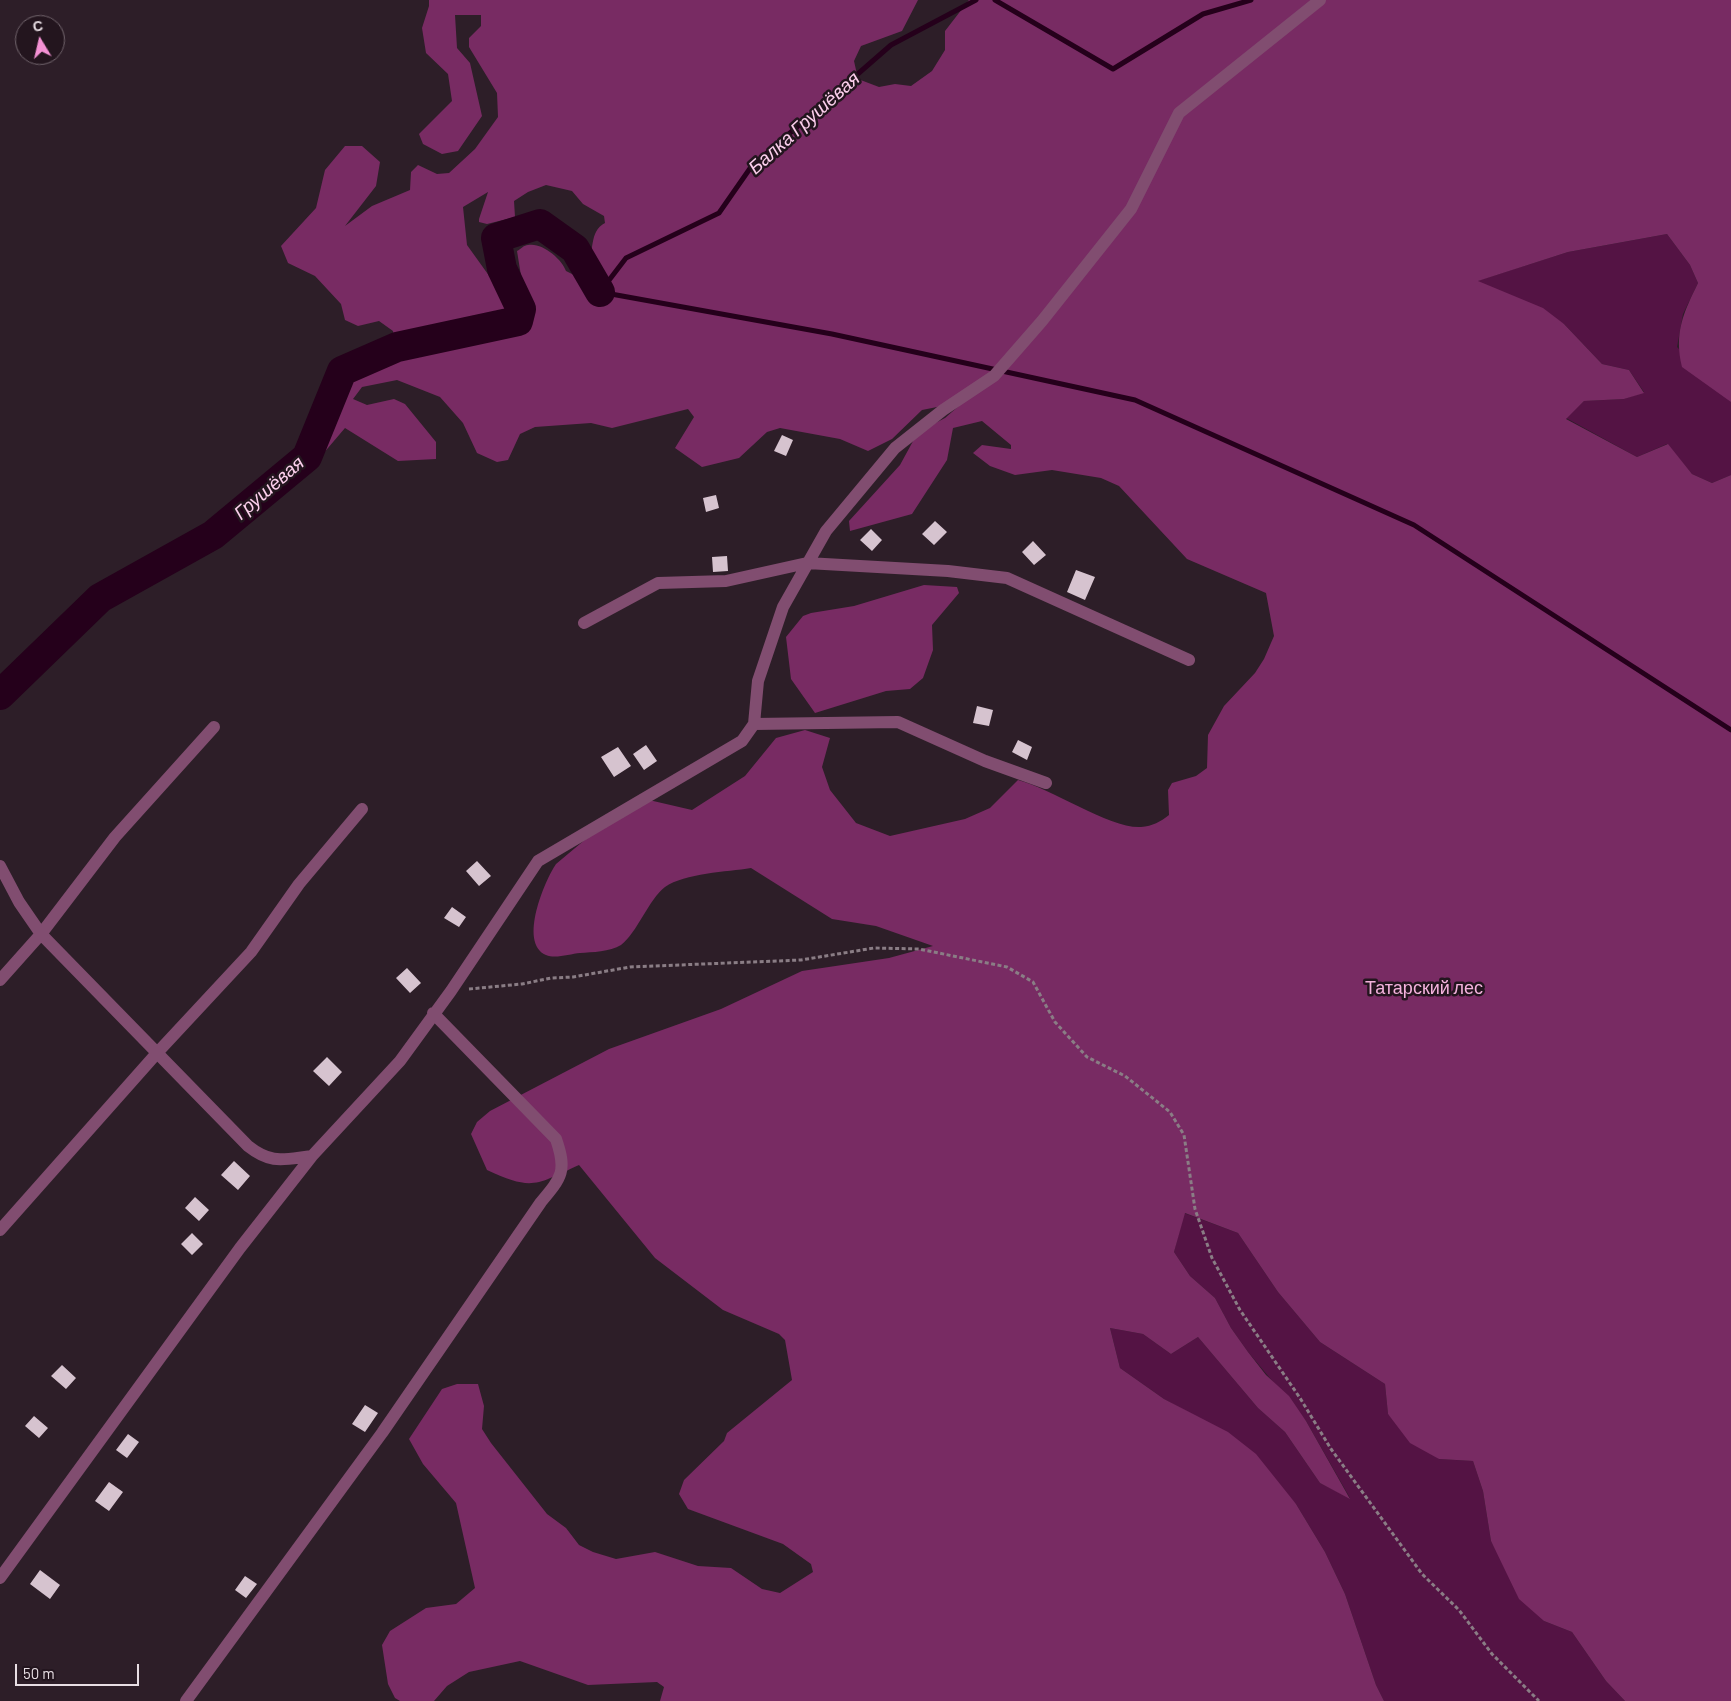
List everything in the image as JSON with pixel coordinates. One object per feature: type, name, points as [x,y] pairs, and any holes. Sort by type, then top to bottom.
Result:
[{"type":"street","points":[[0,1578],[240,1248],[312,1156],[400,1061],[433,1013],[451,991],[538,861],[742,741],[754,724],[758,682],[783,607],[826,531],[895,448],[943,410],[994,376],[1042,321],[1131,209],[1179,113],[1320,0]]},
{"type":"street","points":[[584,623],[658,583],[726,581],[807,563],[948,571],[1007,578],[1190,660]]},
{"type":"street","points":[[754,724],[898,722],[985,761],[1046,783]]},
{"type":"street","points":[[0,980],[41,934],[115,837],[214,727]]},
{"type":"street","points":[[0,1230],[157,1053],[251,952],[298,884],[362,809]]},
{"type":"street","points":[[0,866],[19,902],[41,934],[248,1146],[261,1156],[275,1160],[312,1156]]},
{"type":"street","points":[[186,1701],[382,1433],[540,1202],[558,1181],[563,1161],[556,1139],[433,1013]]},
{"type":"path","points":[[451,991],[522,984],[630,967],[801,960],[874,948],[919,949],[1007,967],[1033,982],[1055,1022],[1087,1056],[1126,1076],[1170,1112],[1184,1135],[1195,1209],[1212,1258],[1240,1310],[1300,1398],[1331,1449],[1422,1574],[1459,1610],[1492,1654],[1539,1701]]},
{"type":"shaded area","points":[[1667,234],[1690,265],[1698,283],[1683,314],[1677,347],[1731,402],[1731,475],[1712,483],[1692,474],[1667,444],[1637,457],[1566,418],[1584,401],[1624,399],[1644,392],[1629,370],[1602,364],[1564,324],[1477,281],[1568,252]]},
{"type":"shaded area","points":[[1184,1213],[1238,1233],[1278,1292],[1320,1342],[1385,1384],[1388,1414],[1439,1459],[1473,1461],[1483,1491],[1491,1541],[1504,1565],[1544,1621],[1572,1632],[1606,1681],[1625,1701],[1384,1701],[1376,1685],[1345,1594],[1325,1552],[1296,1504],[1193,1415],[1164,1399],[1120,1368],[1110,1328],[1143,1334],[1171,1354],[1198,1337],[1258,1408],[1285,1432],[1320,1483],[1350,1498],[1306,1421],[1248,1352],[1231,1328],[1215,1298],[1190,1276],[1174,1252]]},
{"type":"green space","name":"Татарский лес","points":[[429,0],[918,0],[902,31],[861,46],[854,61],[858,79],[879,87],[895,84],[911,86],[932,71],[945,50],[945,31],[969,0],[1731,0],[1731,402],[1682,367],[1679,344],[1681,324],[1698,283],[1690,265],[1667,234],[1568,252],[1478,281],[1543,308],[1564,324],[1602,364],[1629,370],[1644,393],[1624,399],[1584,401],[1566,419],[1637,457],[1668,444],[1692,474],[1712,483],[1731,475],[1731,1701],[1625,1701],[1606,1681],[1572,1632],[1544,1621],[1519,1599],[1491,1541],[1483,1491],[1473,1461],[1439,1459],[1410,1443],[1388,1414],[1385,1384],[1320,1342],[1278,1292],[1238,1233],[1185,1213],[1174,1252],[1190,1276],[1215,1298],[1231,1328],[1266,1375],[1289,1396],[1306,1421],[1350,1499],[1320,1483],[1285,1432],[1258,1408],[1198,1337],[1171,1354],[1143,1334],[1110,1328],[1120,1368],[1164,1399],[1228,1432],[1256,1454],[1296,1504],[1325,1552],[1345,1594],[1376,1685],[1384,1701],[660,1701],[664,1687],[657,1682],[588,1685],[520,1661],[469,1672],[447,1686],[434,1701],[400,1701],[395,1698],[388,1684],[382,1645],[390,1631],[426,1608],[456,1604],[475,1588],[456,1503],[423,1464],[409,1439],[442,1389],[457,1384],[478,1384],[484,1406],[482,1429],[547,1514],[566,1528],[579,1545],[593,1552],[616,1559],[655,1552],[698,1566],[731,1568],[762,1589],[780,1593],[813,1572],[811,1564],[783,1544],[688,1509],[679,1494],[684,1480],[724,1441],[727,1433],[792,1380],[785,1340],[779,1334],[723,1310],[655,1258],[579,1165],[543,1181],[525,1183],[515,1181],[487,1170],[471,1134],[477,1122],[490,1111],[609,1049],[721,1009],[802,971],[889,958],[933,946],[876,926],[832,919],[751,868],[706,874],[673,882],[659,892],[627,940],[617,947],[601,951],[550,956],[538,948],[534,938],[534,925],[536,911],[546,883],[556,864],[636,797],[692,810],[745,776],[776,738],[805,730],[830,738],[822,767],[830,790],[856,823],[890,836],[965,819],[990,808],[1018,780],[1047,791],[1114,822],[1141,827],[1153,825],[1169,815],[1168,790],[1172,783],[1196,776],[1207,768],[1208,735],[1224,706],[1255,673],[1264,659],[1274,636],[1266,593],[1187,559],[1119,486],[1101,478],[1052,470],[1015,475],[990,466],[973,453],[982,445],[1011,449],[1011,445],[982,421],[953,428],[947,460],[912,514],[850,531],[849,521],[900,465],[918,432],[945,418],[960,405],[957,403],[922,410],[892,439],[868,451],[840,439],[780,428],[767,432],[739,458],[702,467],[675,448],[694,417],[688,409],[612,428],[591,423],[535,427],[520,434],[508,460],[497,462],[477,453],[463,423],[440,397],[397,380],[362,387],[353,399],[367,405],[394,399],[405,404],[436,442],[436,459],[398,461],[345,428],[322,455],[306,446],[304,436],[339,402],[336,380],[346,357],[394,339],[393,331],[379,321],[358,326],[345,320],[341,304],[315,276],[288,263],[281,246],[316,208],[325,170],[345,146],[362,146],[380,162],[376,186],[345,226],[372,206],[410,190],[411,172],[418,165],[437,174],[449,173],[475,149],[498,117],[497,93],[469,47],[469,38],[481,26],[481,15],[455,15],[457,48],[470,63],[482,116],[458,151],[442,154],[423,144],[419,134],[452,101],[448,74],[426,53],[422,28]],"holes":[[[546,185],[572,191],[583,204],[604,216],[605,223],[596,231],[591,253],[585,265],[574,275],[566,271],[564,266],[551,252],[539,246],[527,245],[517,251],[522,282],[512,292],[500,291],[467,245],[463,207],[488,192],[479,219],[479,222],[487,224],[515,217],[514,201],[528,192]]]},
{"type":"green space","points":[[924,585],[957,587],[959,593],[932,625],[933,650],[923,678],[910,689],[886,691],[815,713],[791,679],[786,637],[803,616],[854,606]]},
{"type":"building","points":[[782,435],[793,440],[786,456],[774,451]]},
{"type":"building","points":[[716,495],[719,508],[706,512],[703,498]]},
{"type":"building","points":[[935,521],[947,532],[934,545],[922,534]]},
{"type":"building","points":[[871,529],[882,540],[872,551],[860,540]]},
{"type":"building","points":[[1033,541],[1046,555],[1034,565],[1022,552]]},
{"type":"building","points":[[727,556],[728,571],[713,572],[712,557]]},
{"type":"building","points":[[1076,570],[1095,577],[1085,600],[1067,592]]},
{"type":"building","points":[[977,706],[993,710],[989,726],[973,723]]},
{"type":"building","points":[[1018,740],[1032,747],[1027,760],[1012,752]]},
{"type":"building","points":[[646,745],[657,761],[644,770],[633,754]]},
{"type":"building","points":[[618,747],[631,766],[614,777],[601,757]]},
{"type":"building","points":[[477,861],[491,876],[479,886],[466,871]]},
{"type":"building","points":[[452,907],[466,917],[459,927],[444,918]]},
{"type":"building","points":[[407,968],[421,983],[410,993],[396,978]]},
{"type":"building","points":[[327,1057],[342,1072],[329,1086],[313,1071]]},
{"type":"building","points":[[234,1161],[250,1176],[238,1190],[221,1175]]},
{"type":"building","points":[[195,1197],[209,1210],[199,1221],[185,1208]]},
{"type":"building","points":[[192,1233],[203,1244],[192,1255],[181,1244]]},
{"type":"building","points":[[62,1365],[76,1378],[66,1389],[51,1376]]},
{"type":"building","points":[[365,1405],[378,1413],[365,1432],[352,1424]]},
{"type":"building","points":[[34,1416],[48,1428],[39,1438],[25,1426]]},
{"type":"building","points":[[128,1434],[139,1442],[127,1458],[116,1450]]},
{"type":"building","points":[[109,1482],[123,1492],[109,1511],[95,1501]]},
{"type":"building","points":[[40,1570],[60,1585],[50,1599],[30,1584]]},
{"type":"building","points":[[245,1576],[257,1584],[246,1598],[235,1590]]},
{"type":"waterway","points":[[976,0],[891,45],[751,167],[719,213],[626,258],[600,292],[832,334],[1135,400],[1414,525],[1731,730]]},
{"type":"waterway","name":"Балка Грушёвая","points":[[995,0],[1113,69],[1203,14],[1251,0]]},
{"type":"waterway","name":"Грушёвая","points":[[0,695],[100,598],[213,535],[307,457],[342,371],[397,347],[518,321],[521,309],[502,269],[496,238],[540,224],[575,249],[600,292]]}]
